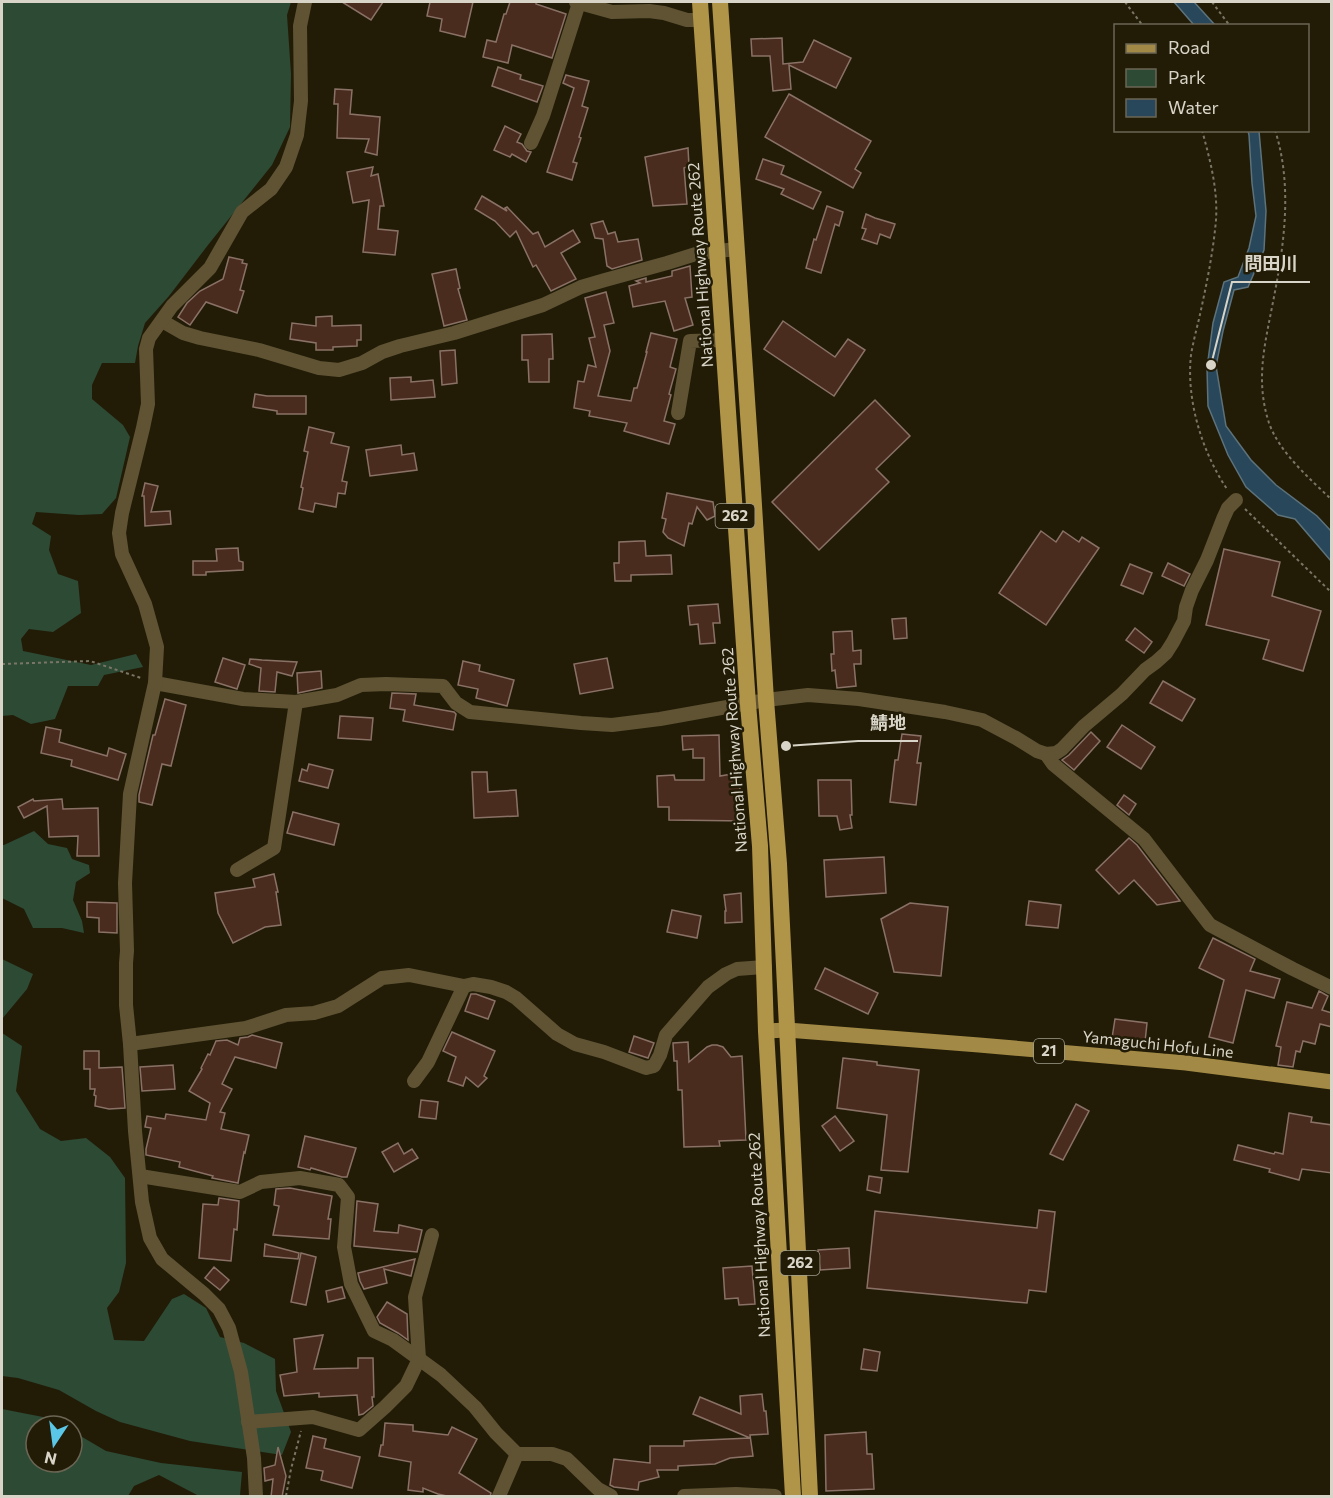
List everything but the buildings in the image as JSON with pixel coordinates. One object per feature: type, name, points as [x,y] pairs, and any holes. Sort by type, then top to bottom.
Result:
[{"type":"highway","name":"National Highway Route 262","points":[[700,2],[748,704],[760,846],[766,1031],[793,1496]]},
{"type":"highway","name":"262","points":[[720,2],[779,864],[810,1496]]},
{"type":"main road","name":"Yamaguchi Hofu Line","points":[[766,1031],[787,1030],[1186,1064],[1332,1082]]},
{"type":"street","points":[[256,1497],[249,1422],[241,1372],[229,1328],[219,1309],[162,1259],[150,1238],[142,1202],[126,1005],[128,951],[125,883],[130,794],[155,682],[157,647],[144,604],[122,554],[119,533],[148,404],[146,349],[150,338],[172,306],[210,268],[242,212],[271,189],[286,167],[299,124],[302,82],[300,26],[305,2]]},
{"type":"street","points":[[531,143],[550,94],[577,2],[612,12],[649,11],[687,20],[702,20]]},
{"type":"street","points":[[162,321],[183,333],[200,338],[259,350],[318,368],[339,370],[362,363],[382,352],[400,346],[454,333],[543,305],[589,285],[699,252],[737,249]]},
{"type":"street","points":[[678,413],[690,341],[723,340]]},
{"type":"street","points":[[155,682],[243,699],[297,702],[337,695],[361,685],[443,686],[456,703],[470,712],[612,724],[660,719],[808,695],[859,699],[982,720],[1037,751],[1046,754],[1056,753],[1166,653],[1184,621],[1192,590],[1228,508],[1236,500]]},
{"type":"street","points":[[237,870],[274,848],[297,702]]},
{"type":"street","points":[[1046,754],[1053,764],[1144,839],[1210,925],[1332,988]]},
{"type":"street","points":[[130,1044],[246,1028],[286,1015],[314,1013],[338,1006],[382,978],[410,975],[464,986],[473,984],[491,987],[506,992],[557,1034],[575,1044],[646,1068],[654,1066],[666,1035],[708,987],[736,969],[765,968]]},
{"type":"street","points":[[414,1081],[428,1062],[464,986]]},
{"type":"street","points":[[140,1176],[240,1192],[261,1182],[300,1178],[339,1185],[348,1197],[344,1247],[351,1284],[374,1331],[393,1340],[456,1389],[517,1454],[552,1454],[567,1459],[598,1489],[610,1497]]},
{"type":"street","points":[[249,1422],[313,1417],[359,1430],[386,1407],[406,1386],[419,1359],[416,1297],[432,1235]]},
{"type":"street","points":[[499,1497],[517,1454]]},
{"type":"street","points":[[684,1497],[736,1494],[777,1497],[810,1496]]},
{"type":"path","points":[[1125,2],[1142,24]]},
{"type":"path","points":[[1212,2],[1228,24]]},
{"type":"path","points":[[1202,132],[1212,170],[1216,219],[1211,258],[1191,355],[1190,380],[1196,421],[1208,455],[1236,500],[1332,593]]},
{"type":"path","points":[[1276,132],[1285,177],[1285,223],[1262,365],[1262,394],[1270,424],[1283,449],[1332,500]]},
{"type":"path","points":[[2,664],[90,661],[155,682]]},
{"type":"path","points":[[286,1497],[304,1417]]},
{"type":"green space","points":[[2,2],[291,2],[287,15],[291,74],[290,127],[272,165],[145,323],[135,363],[102,363],[92,385],[92,399],[123,425],[130,437],[116,498],[102,514],[36,512],[32,524],[51,536],[49,550],[58,574],[78,581],[81,613],[53,632],[29,629],[21,639],[23,651],[91,665],[136,654],[143,667],[104,675],[98,686],[68,686],[55,719],[31,724],[13,715],[2,716]]},
{"type":"green space","points":[[34,831],[48,844],[67,848],[72,859],[89,865],[90,873],[76,882],[73,900],[82,921],[84,933],[62,928],[33,928],[24,909],[2,898],[2,845]]},
{"type":"green space","points":[[2,959],[33,974],[27,989],[2,1019]]},
{"type":"green space","points":[[2,1033],[22,1046],[16,1091],[40,1129],[61,1141],[86,1138],[110,1157],[125,1178],[126,1263],[119,1292],[107,1308],[114,1340],[144,1341],[172,1299],[184,1294],[206,1308],[220,1337],[244,1343],[275,1359],[276,1391],[291,1432],[282,1455],[190,1441],[120,1422],[59,1390],[18,1378],[2,1376]]},
{"type":"green space","points":[[2,1409],[28,1414],[24,1414],[24,1474],[84,1474],[84,1438],[106,1451],[161,1463],[242,1472],[240,1495],[235,1496],[199,1496],[159,1475],[134,1486],[128,1496],[2,1496]]},
{"type":"water","points":[[1174,2],[1194,2],[1214,24],[1193,24]]},
{"type":"water","points":[[1248,132],[1259,132],[1266,211],[1264,250],[1248,287],[1234,290],[1223,331],[1216,366],[1226,426],[1251,460],[1276,485],[1317,516],[1331,531],[1331,561],[1295,519],[1278,515],[1246,487],[1228,455],[1208,406],[1207,368],[1213,323],[1224,282],[1238,277],[1249,248],[1256,216]]},
{"type":"place","name":"問田川","points":[[1211,365]]},
{"type":"place","name":"鯖地","points":[[786,746]]}]
